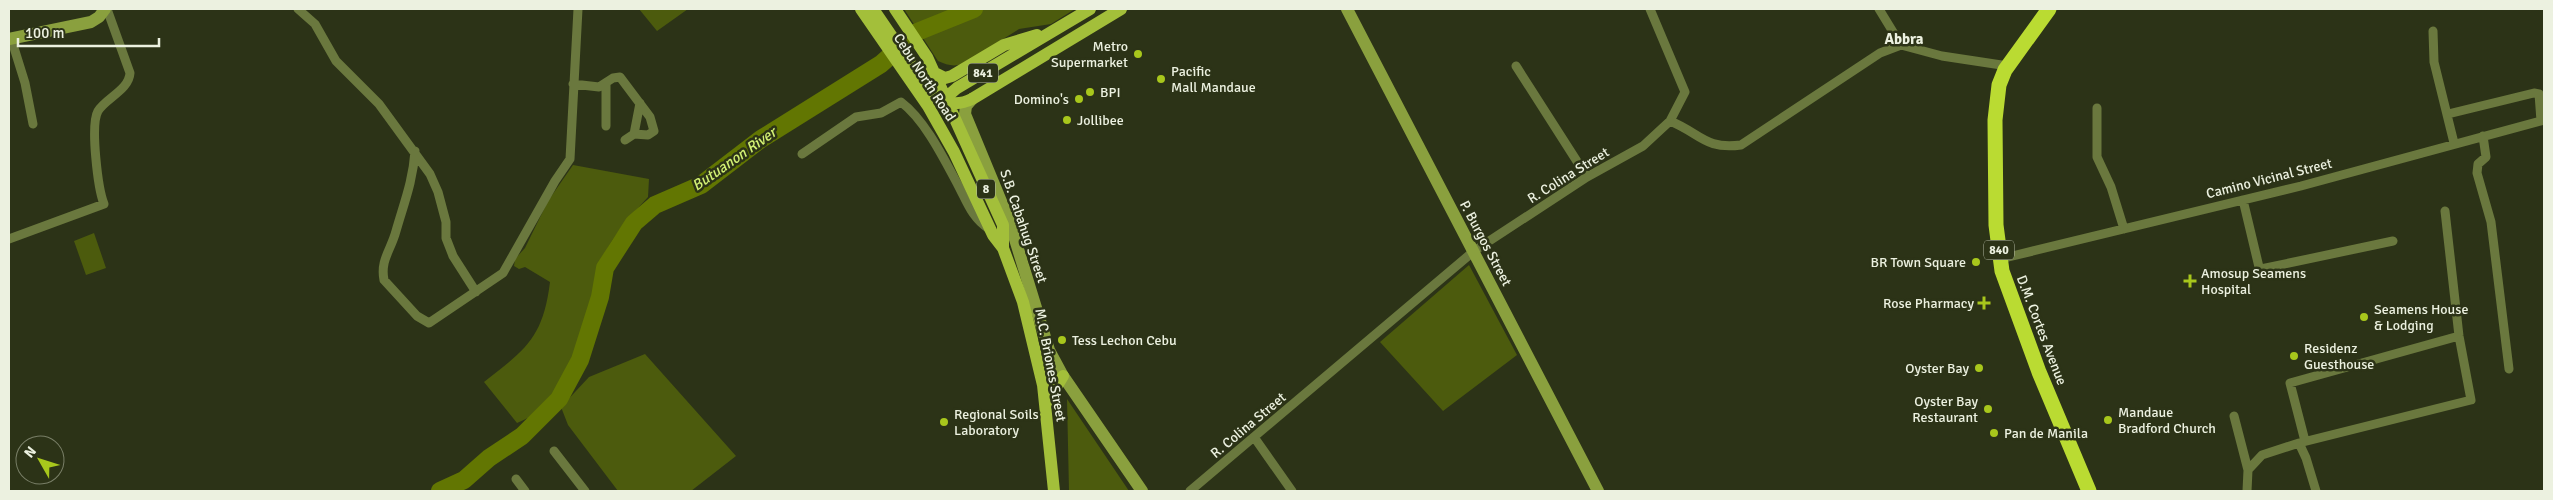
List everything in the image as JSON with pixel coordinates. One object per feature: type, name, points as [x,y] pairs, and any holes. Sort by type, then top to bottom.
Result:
[{"type":"highway","name":"D.M. Cortes Avenue","points":[[2049,9],[2008,66],[2000,85],[1995,120],[1996,225],[2000,259],[2039,372],[2089,491]]},
{"type":"main road","name":"Cebu North Road","points":[[861,9],[877,22],[909,69],[946,138]]},
{"type":"main road","points":[[873,9],[877,22]]},
{"type":"main road","name":"841","points":[[946,102],[957,88],[1090,9]]},
{"type":"main road","name":"841","points":[[972,99],[1121,9]]},
{"type":"main road","name":"Cebu North Road","points":[[896,10],[927,57],[934,72]]},
{"type":"main road","points":[[934,72],[943,77],[950,77],[1004,45],[1056,29]]},
{"type":"main road","points":[[909,69],[929,91],[946,102],[957,104],[972,99]]},
{"type":"main road","name":"M.C. Briones Street","points":[[934,72],[1003,225],[1003,248]]},
{"type":"main road","points":[[946,102],[943,119],[946,138]]},
{"type":"main road","name":"M.C. Briones Street","points":[[946,138],[990,229],[1003,248],[1023,302],[1046,404],[1054,491]]},
{"type":"main road","points":[[1046,404],[1063,376]]},
{"type":"street","points":[[9,239],[104,204],[97,162],[95,122],[98,112],[128,83],[130,73],[106,9],[91,22],[10,39],[25,83],[33,124]]},
{"type":"street","points":[[298,9],[315,24],[336,61],[379,104],[415,151],[438,192],[446,222],[446,238],[453,256],[476,292]]},
{"type":"street","points":[[415,151],[411,185],[397,220],[393,238],[384,257],[384,280],[417,316],[429,323],[503,273],[570,159],[578,9]]},
{"type":"street","name":"P. Burgos Street","points":[[1347,9],[1598,491]]},
{"type":"street","points":[[1650,9],[1684,92],[1670,121],[1709,143],[1724,147],[1742,144],[1880,53],[1901,45],[1933,54],[2008,66]]},
{"type":"street","points":[[1879,9],[1901,45]]},
{"type":"street","points":[[2433,31],[2434,62],[2454,143]]},
{"type":"street","points":[[1516,66],[1587,177]]},
{"type":"street","points":[[573,84],[599,87],[614,78],[620,78],[650,117],[654,131],[648,135],[634,134],[625,140]]},
{"type":"street","points":[[606,83],[606,126]]},
{"type":"street","points":[[2448,114],[2534,93],[2539,94],[2542,120]]},
{"type":"street","name":"S.B. Cabahug Street","points":[[972,99],[966,106],[964,114],[1010,223],[1049,350],[1063,376],[1142,491]]},
{"type":"street","points":[[802,154],[856,117],[881,113],[901,102],[910,108],[940,150],[974,217],[990,229]]},
{"type":"street","points":[[634,134],[640,103]]},
{"type":"street","points":[[2097,108],[2097,157],[2111,187],[2124,229]]},
{"type":"street","name":"Camino Vicinal Street","points":[[2000,259],[2243,200],[2542,120]]},
{"type":"street","name":"R. Colina Street","points":[[1190,491],[1474,251],[1587,177],[1643,146],[1670,121]]},
{"type":"street","points":[[2482,136],[2486,157],[2478,164],[2477,173],[2491,222],[2509,369]]},
{"type":"street","points":[[2243,200],[2259,267],[2262,270],[2393,242]]},
{"type":"street","points":[[2248,470],[2262,455],[2302,442],[2470,400],[2459,336],[2444,211]]},
{"type":"street","points":[[2316,491],[2302,442],[2290,383],[2459,336]]},
{"type":"street","points":[[2234,416],[2248,470],[2247,491]]},
{"type":"street","points":[[1254,437],[1292,491]]},
{"type":"street","points":[[554,451],[585,491]]},
{"type":"street","points":[[516,479],[525,491]]},
{"type":"green space","points":[[639,9],[688,9],[657,31]]},
{"type":"green space","points":[[904,9],[1075,9],[1051,24],[1019,29],[963,64],[953,65],[938,61]]},
{"type":"green space","points":[[573,165],[649,179],[648,197],[619,230],[607,248],[598,272],[595,299],[585,336],[564,385],[544,407],[534,415],[517,423],[484,382],[521,351],[530,341],[543,317],[550,282],[525,267],[519,269],[514,266],[515,259],[525,248],[548,201]]},
{"type":"green space","points":[[94,233],[106,268],[86,275],[74,241]]},
{"type":"green space","points":[[1469,265],[1517,355],[1443,411],[1380,342]]},
{"type":"green space","points":[[645,354],[736,456],[691,491],[618,491],[568,425],[561,407],[589,377]]},
{"type":"green space","points":[[1067,399],[1129,491],[1069,491]]},
{"type":"waterway","name":"Butuanon River","points":[[440,491],[464,480],[489,458],[522,436],[559,399],[580,360],[600,297],[605,268],[634,223],[655,205],[701,185],[761,139],[881,64],[917,32],[974,9]]},
{"type":"place","name":"Metro Supermarket","points":[[1138,54]]},
{"type":"place","name":"Pacific Mall Mandaue","points":[[1161,79]]},
{"type":"place","name":"BPI","points":[[1090,92]]},
{"type":"place","name":"Domino's","points":[[1079,99]]},
{"type":"place","name":"Jollibee","points":[[1067,120]]},
{"type":"place","name":"BR Town Square","points":[[1976,262]]},
{"type":"place","name":"Amosup Seamens Hospital","points":[[2190,281]]},
{"type":"place","name":"Rose Pharmacy","points":[[1984,303]]},
{"type":"place","name":"Seamens House & Lodging","points":[[2364,317]]},
{"type":"place","name":"Tess Lechon Cebu","points":[[1062,340]]},
{"type":"place","name":"Residenz Guesthouse","points":[[2294,356]]},
{"type":"place","name":"Oyster Bay","points":[[1979,368]]},
{"type":"place","name":"Oyster Bay Restaurant","points":[[1988,409]]},
{"type":"place","name":"Mandaue Bradford Church","points":[[2108,420]]},
{"type":"place","name":"Regional Soils Laboratory","points":[[944,422]]},
{"type":"place","name":"Pan de Manila","points":[[1994,433]]},
{"type":"district","name":"Abbra","points":[[1904,39]]}]
